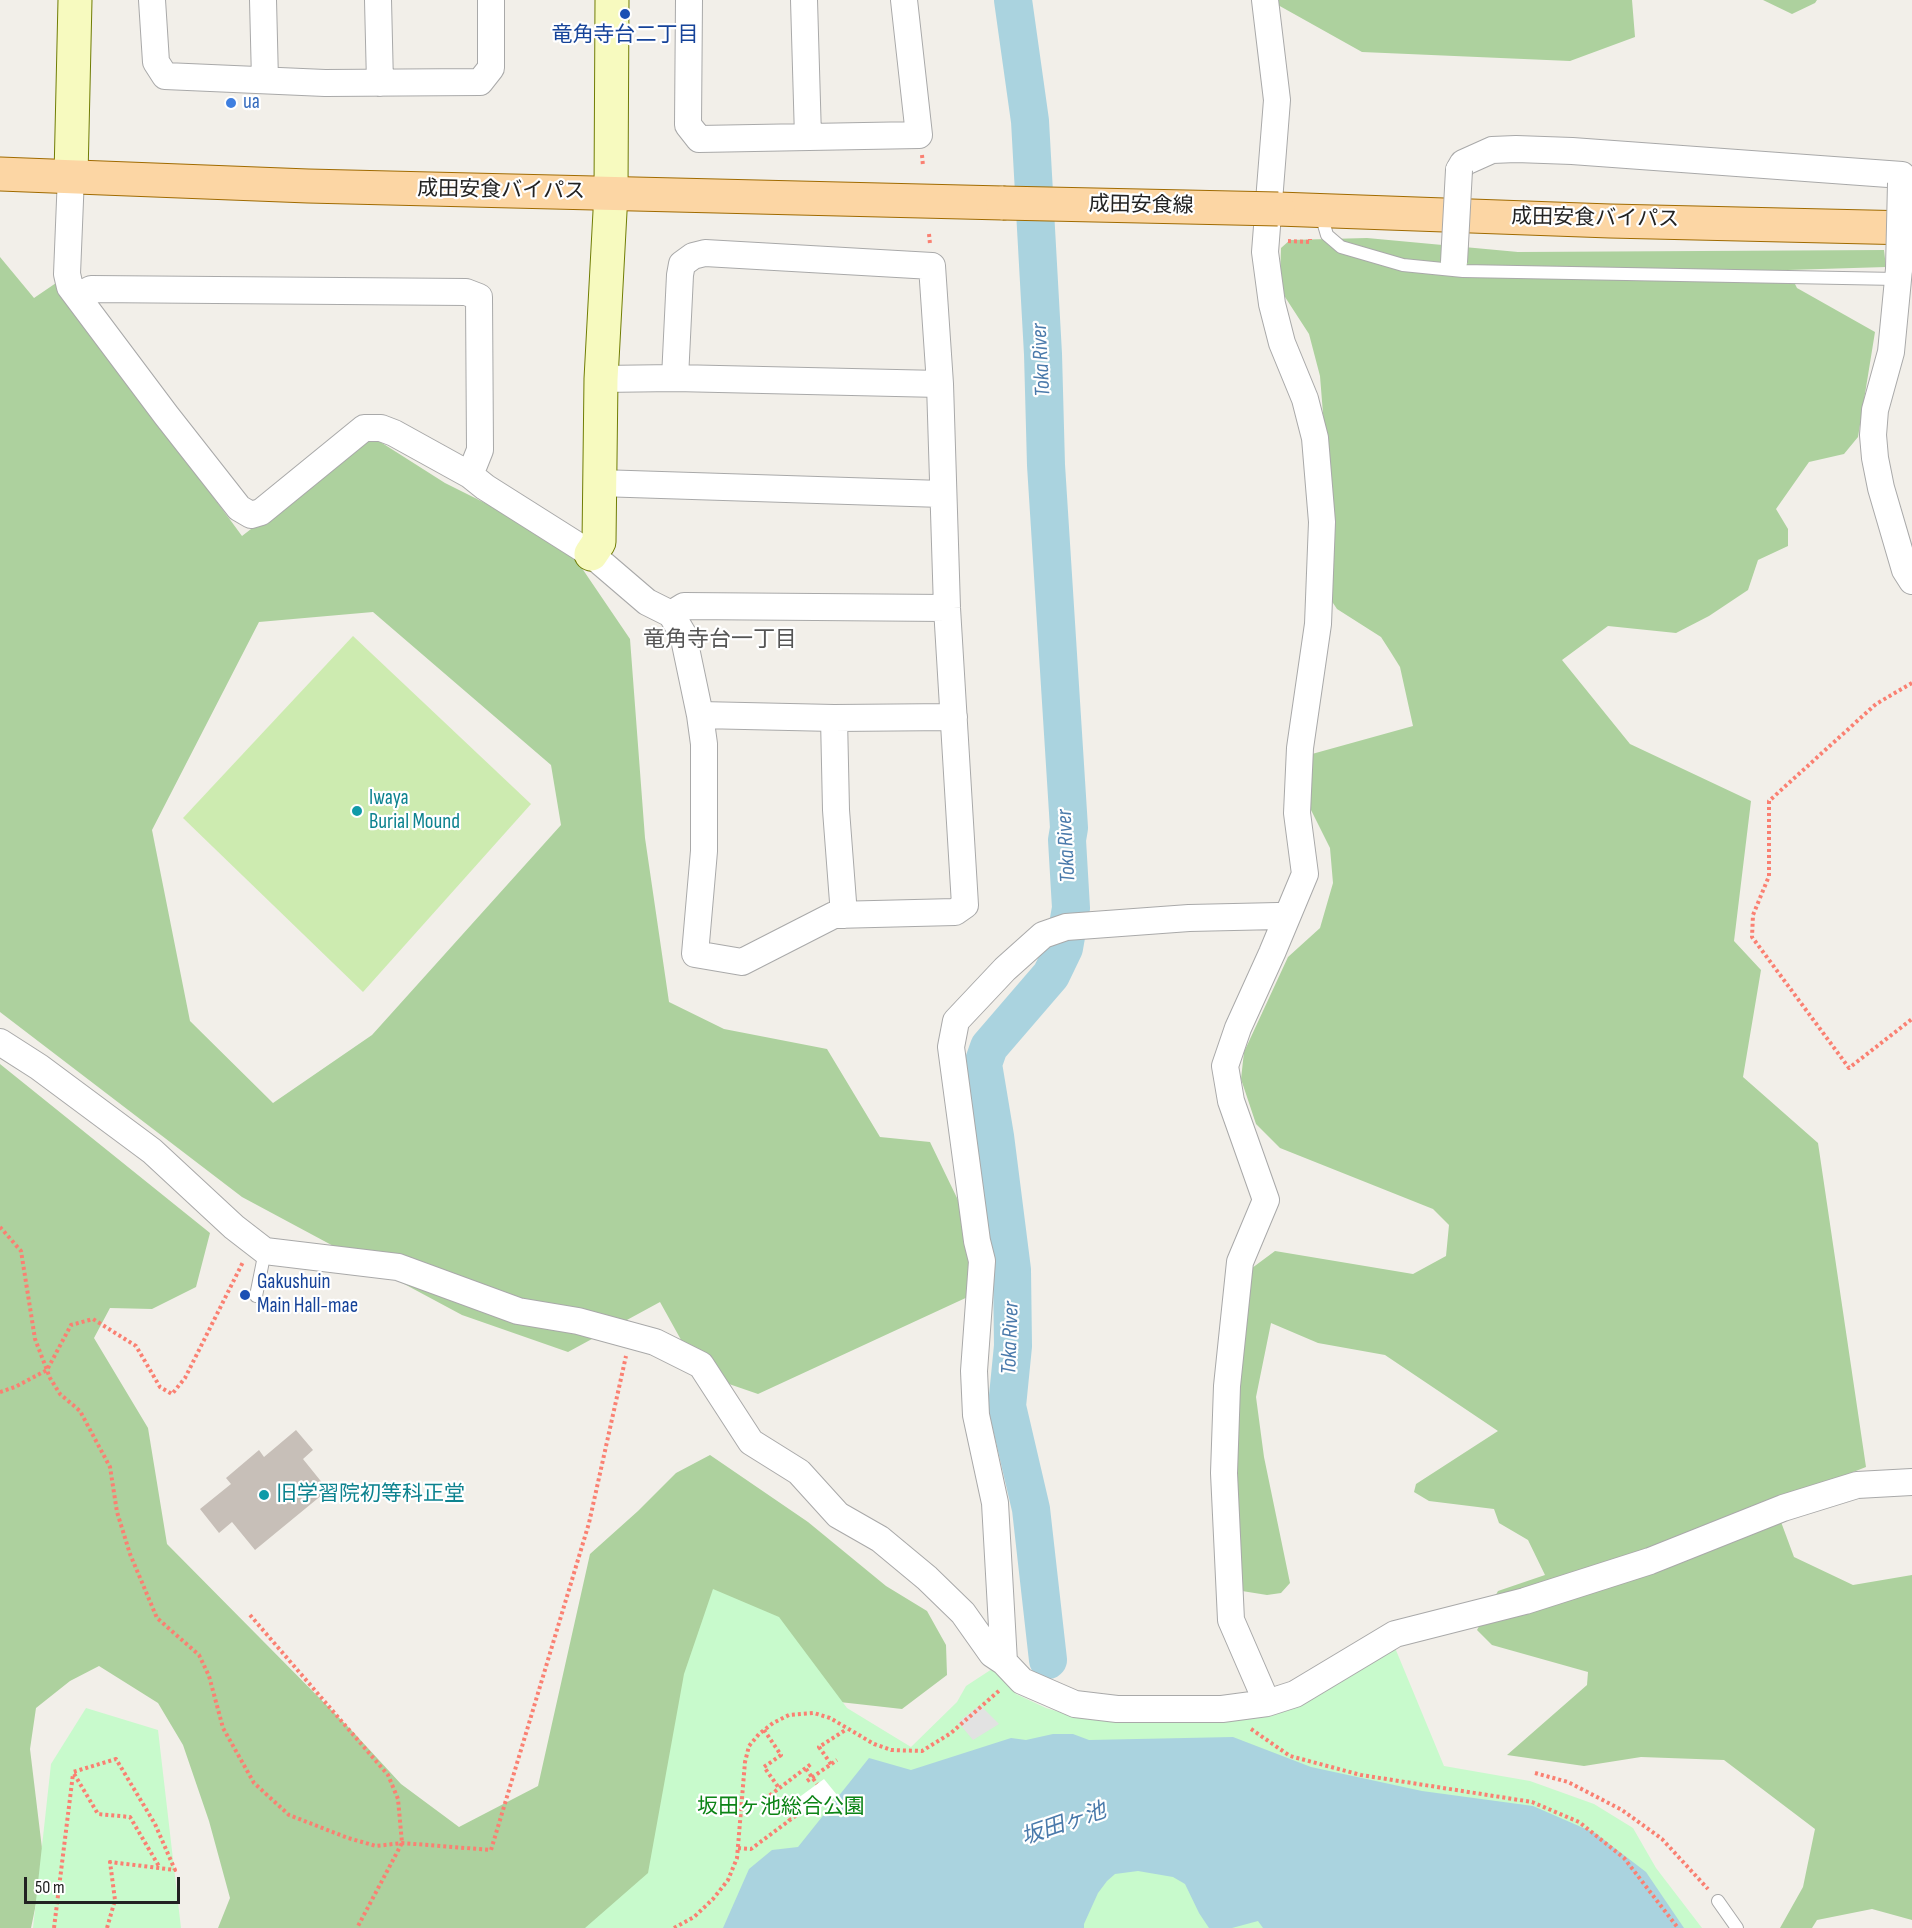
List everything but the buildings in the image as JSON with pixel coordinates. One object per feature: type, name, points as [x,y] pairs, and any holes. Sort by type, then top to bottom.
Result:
[{"type":"main road","name":"成田安食バイパス","points":[[0,174],[308,186],[1003,203]]},
{"type":"main road","name":"成田安食線","points":[[1003,203],[1278,209]]},
{"type":"main road","name":"成田安食バイパス","points":[[1278,209],[1610,221],[1912,228]]},
{"type":"street","points":[[75,0],[67,274],[70,287],[166,416],[239,508],[250,515],[261,512],[364,428],[381,428],[470,475],[485,488],[591,554],[647,602],[671,614],[683,634],[704,744],[704,851],[695,954],[742,962],[834,915],[955,912],[965,905],[947,609],[940,384],[932,266],[705,253],[693,256],[682,264],[680,275],[675,378]]},
{"type":"street","points":[[152,0],[156,62],[165,76],[380,82],[480,82],[491,68],[491,0]]},
{"type":"street","points":[[262,0],[264,80]]},
{"type":"street","points":[[378,0],[380,82]]},
{"type":"street","points":[[591,554],[599,542],[601,379],[611,193],[612,0]]},
{"type":"street","points":[[689,0],[688,125],[699,139],[919,135],[904,0]]},
{"type":"street","points":[[804,0],[808,137]]},
{"type":"street","points":[[1265,0],[1270,25],[1277,100],[1265,252],[1272,304],[1282,343],[1305,399],[1315,438],[1322,522],[1318,624],[1300,759],[1297,813],[1305,874],[1238,1028],[1225,1066],[1231,1101],[1266,1200],[1240,1262],[1227,1386],[1224,1473],[1231,1620],[1267,1703]]},
{"type":"street","points":[[1459,266],[1459,170],[1463,163],[1492,150],[1572,152],[1905,174],[1891,352],[1875,410],[1873,435],[1881,488],[1905,570],[1912,581]]},
{"type":"street","points":[[78,296],[91,289],[466,292],[479,297],[480,450],[470,475]]},
{"type":"street","points":[[601,379],[675,378],[940,384]]},
{"type":"street","points":[[599,483],[942,494]]},
{"type":"street","points":[[671,614],[684,606],[947,609]]},
{"type":"street","points":[[700,715],[834,718],[954,717]]},
{"type":"street","points":[[834,718],[836,810],[844,915]]},
{"type":"street","points":[[1010,1669],[995,1503],[976,1415],[974,1371],[982,1261],[977,1241],[951,1047],[956,1021],[1005,969],[1043,935],[1066,927],[1189,918],[1278,916],[1286,918]]},
{"type":"street","points":[[0,1042],[39,1067],[152,1151],[259,1247],[398,1267],[518,1311],[578,1321],[655,1342],[701,1365],[751,1442],[799,1472],[838,1515],[880,1539],[927,1578],[963,1613],[992,1654],[1022,1682],[1075,1704],[1117,1709],[1222,1709],[1267,1703],[1295,1694],[1395,1634],[1525,1602],[1650,1561],[1783,1508],[1857,1485],[1912,1482]]},
{"type":"lane","points":[[1320,210],[1327,235],[1341,247],[1403,266],[1898,274]]},
{"type":"lane","points":[[256,1296],[259,1247]]},
{"type":"lane","points":[[1718,1901],[1737,1928]]},
{"type":"path","points":[[1912,683],[1876,704],[1769,801],[1770,876],[1753,915],[1752,937],[1849,1068],[1912,1019]]},
{"type":"path","points":[[0,1227],[21,1251],[34,1339],[47,1370],[60,1394],[80,1412],[110,1467],[117,1512],[130,1554],[157,1618],[199,1655],[209,1676],[223,1728],[254,1783],[289,1815],[348,1838],[376,1846],[402,1843],[491,1850],[589,1522],[630,1335]]},
{"type":"path","points":[[0,1392],[15,1387],[47,1370],[71,1325],[93,1320],[136,1346],[160,1387],[172,1394],[185,1378],[259,1247]]},
{"type":"path","points":[[250,1615],[388,1775],[398,1799],[402,1843],[357,1928]]},
{"type":"path","points":[[674,1928],[694,1917],[713,1899],[728,1880],[737,1857],[745,1762],[749,1746],[764,1730],[789,1715],[814,1713],[830,1718],[874,1744],[891,1750],[922,1750],[951,1733],[1010,1669]]},
{"type":"path","points":[[1222,1709],[1290,1756],[1361,1775],[1532,1802],[1579,1822],[1624,1858],[1678,1928]]},
{"type":"path","points":[[831,1764],[819,1747],[848,1728]]},
{"type":"path","points":[[764,1730],[782,1755],[764,1767],[779,1788]]},
{"type":"path","points":[[73,1772],[116,1759],[155,1824],[175,1870],[110,1862],[115,1900],[107,1928]]},
{"type":"path","points":[[807,1781],[837,1760]]},
{"type":"path","points":[[765,1799],[811,1764]]},
{"type":"path","points":[[806,1768],[817,1784]]},
{"type":"path","points":[[73,1772],[98,1814],[130,1817],[160,1868]]},
{"type":"path","points":[[54,1928],[73,1772]]},
{"type":"path","points":[[1535,1773],[1568,1782],[1622,1810],[1662,1839],[1718,1901]]},
{"type":"path","points":[[771,1794],[790,1820]]},
{"type":"path","points":[[738,1848],[751,1849],[802,1811]]},
{"type":"green space","points":[[1269,0],[1632,0],[1635,37],[1570,61],[1362,52]]},
{"type":"green space","points":[[1763,0],[1817,0],[1792,14]]},
{"type":"green space","points":[[1367,238],[1518,252],[1884,250],[1886,267],[1788,270],[1797,288],[1875,332],[1858,437],[1844,454],[1809,462],[1776,509],[1788,529],[1788,546],[1758,560],[1748,590],[1709,616],[1676,633],[1608,626],[1562,660],[1630,744],[1751,801],[1734,941],[1761,970],[1743,1077],[1818,1143],[1866,1467],[1774,1503],[1794,1557],[1853,1585],[1912,1575],[1912,1920],[1872,1909],[1817,1920],[1812,1928],[1780,1928],[1803,1887],[1815,1829],[1724,1760],[1641,1757],[1584,1766],[1507,1755],[1587,1685],[1588,1672],[1492,1645],[1477,1630],[1498,1591],[1545,1575],[1528,1540],[1499,1523],[1494,1509],[1429,1501],[1414,1492],[1416,1484],[1498,1431],[1385,1355],[1318,1343],[1271,1323],[1256,1397],[1264,1457],[1290,1583],[1281,1593],[1267,1595],[1242,1591],[1233,1476],[1248,1271],[1275,1251],[1413,1274],[1446,1256],[1449,1225],[1433,1209],[1280,1148],[1256,1124],[1241,1079],[1244,1052],[1288,957],[1320,928],[1333,883],[1330,848],[1309,806],[1312,754],[1413,726],[1400,667],[1381,637],[1337,609],[1329,597],[1330,501],[1320,376],[1309,334],[1285,297],[1280,280],[1281,248],[1290,240]]},
{"type":"green space","points":[[0,257],[34,298],[56,283],[242,536],[371,436],[445,483],[507,514],[573,555],[630,639],[645,838],[669,1002],[724,1029],[827,1049],[880,1137],[930,1142],[998,1283],[758,1394],[700,1374],[660,1302],[568,1352],[462,1315],[242,1197],[0,1012]],"holes":[[[373,612],[551,765],[561,825],[372,1035],[273,1103],[190,1021],[152,830],[259,622]]]},
{"type":"green space","name":"Iwaya Burial Mound","points":[[353,636],[531,804],[363,992],[183,818]]},
{"type":"green space","points":[[0,1064],[210,1233],[196,1287],[152,1309],[110,1308],[94,1338],[148,1428],[167,1544],[355,1734],[401,1784],[459,1827],[538,1786],[590,1554],[676,1473],[710,1455],[808,1522],[886,1586],[927,1611],[946,1645],[947,1675],[902,1709],[795,1697],[657,1928],[218,1928],[230,1898],[209,1821],[183,1745],[158,1703],[99,1666],[70,1681],[36,1708],[30,1749],[44,1865],[31,1928],[0,1928]]},
{"type":"green space","name":"坂田ヶ池総合公園","points":[[713,1589],[779,1617],[847,1708],[911,1747],[957,1702],[966,1686],[992,1669],[1016,1694],[1046,1708],[1073,1716],[1197,1718],[1393,1643],[1444,1766],[1530,1781],[1594,1804],[1633,1828],[1656,1868],[1702,1928],[585,1928],[648,1873],[684,1674]]},
{"type":"green space","points":[[86,1708],[158,1730],[181,1928],[33,1928],[51,1764]]},
{"type":"shaded area","points":[[980,1705],[999,1724],[973,1740],[958,1722]]},
{"type":"water","name":"坂田ヶ池総合公園","points":[[1053,1734],[1073,1734],[1089,1740],[1233,1737],[1311,1767],[1422,1791],[1533,1806],[1595,1833],[1646,1872],[1684,1928],[1263,1928],[1258,1921],[1232,1928],[1209,1928],[1185,1884],[1173,1877],[1138,1871],[1115,1874],[1107,1881],[1098,1893],[1084,1928],[723,1928],[749,1869],[772,1850],[798,1847],[869,1758],[911,1770],[1011,1738],[1026,1740]]},
{"type":"pier","points":[[824,1779],[837,1795],[807,1817],[794,1801]]},
{"type":"waterway","name":"Toka River","points":[[1013,0],[1030,121],[1043,354],[1046,465],[1069,828],[1067,840],[1071,908],[1064,948],[1051,975],[989,1047],[983,1064],[995,1136],[1012,1270],[1013,1346],[1007,1406],[1031,1509],[1048,1660]]},
{"type":"place","name":"竜角寺台二丁目","points":[[625,14]]},
{"type":"place","name":"ua","points":[[231,103]]},
{"type":"place","name":"Iwaya Burial Mound","points":[[357,811]]},
{"type":"place","name":"Gakushuin Main Hall-mae","points":[[245,1295]]},
{"type":"place","name":"旧学習院初等科正堂","points":[[264,1495]]},
{"type":"district","name":"竜角寺台一丁目","points":[[720,640]]},
{"type":"water label","name":"坂田ヶ池","points":[[1064,1825]]}]
